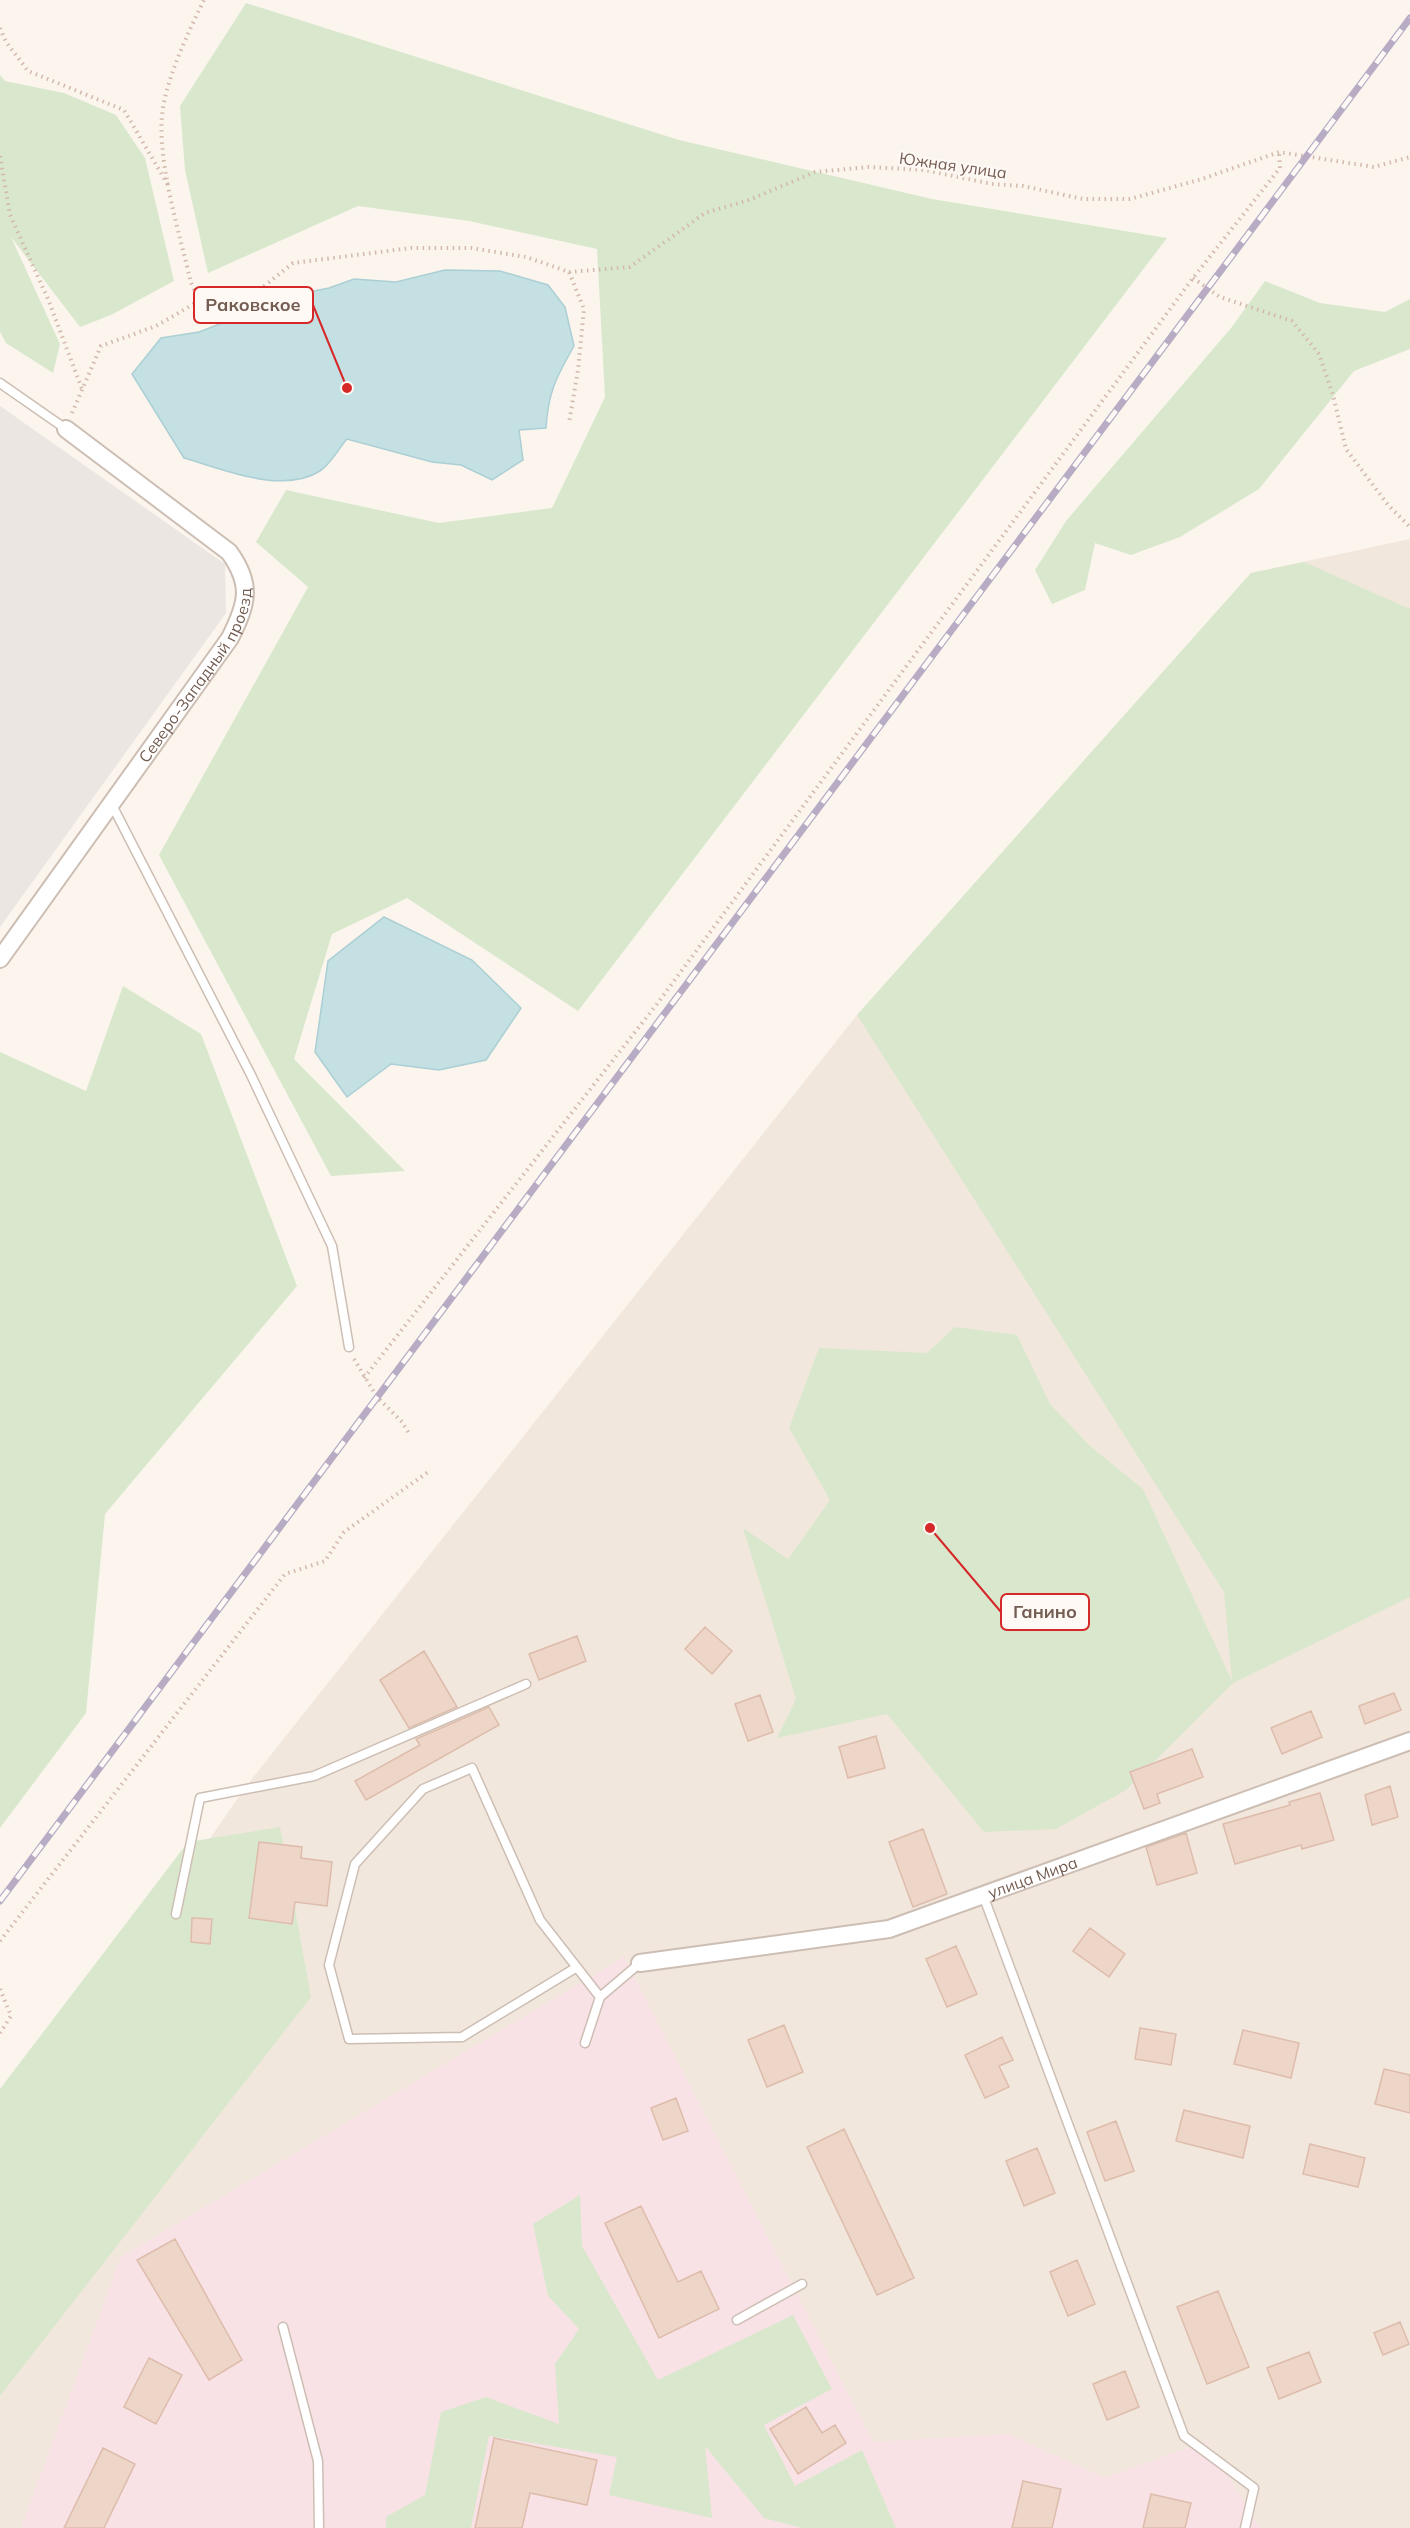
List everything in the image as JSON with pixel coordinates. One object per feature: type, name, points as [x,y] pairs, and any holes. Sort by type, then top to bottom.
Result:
[{"type":"street","name":"Северо-Западный проезд","points":[[0,959],[230,638],[240,618],[244,601],[245,584],[242,569],[229,552],[66,429]]},
{"type":"street","name":"улица Мира","points":[[640,1963],[889,1929],[1410,1741]]},
{"type":"lane","points":[[0,383],[66,429]]},
{"type":"lane","points":[[112,805],[251,1075],[332,1246],[349,1347]]},
{"type":"lane","points":[[176,1914],[200,1798],[314,1776],[526,1684]]},
{"type":"lane","points":[[577,1967],[462,2037],[349,2039],[329,1965],[355,1863],[423,1790],[472,1768],[540,1920],[577,1967],[600,1997]]},
{"type":"lane","points":[[983,1895],[1184,2436],[1254,2488],[1245,2528]]},
{"type":"lane","points":[[585,2043],[600,1997],[640,1963]]},
{"type":"lane","points":[[737,2320],[802,2284]]},
{"type":"lane","points":[[283,2327],[318,2461],[318,2528]]},
{"type":"path","points":[[199,300],[191,283],[163,154],[163,104],[177,57],[204,0]]},
{"type":"path","points":[[0,28],[6,42],[28,71],[124,110],[170,188]]},
{"type":"path","points":[[364,1378],[657,1004],[1193,278],[1280,168],[1279,152],[1374,167],[1410,157]]},
{"type":"path","name":"Южная улица","points":[[569,272],[630,267],[705,213],[749,200],[815,172],[869,167],[925,170],[992,184],[1023,186],[1083,199],[1130,199],[1202,179],[1279,152]]},
{"type":"path","points":[[0,156],[10,215],[48,299],[82,390]]},
{"type":"path","points":[[66,429],[101,346],[156,326],[216,291],[253,295],[293,263],[411,248],[472,248],[526,257],[569,272],[584,309],[579,370],[569,423]]},
{"type":"path","points":[[1193,278],[1220,297],[1292,321],[1319,354],[1333,395],[1346,449],[1388,505],[1410,527]]},
{"type":"path","points":[[349,1347],[364,1378],[377,1397],[402,1422],[410,1435]]},
{"type":"path","points":[[0,1941],[285,1574],[325,1560],[344,1532],[428,1472]]},
{"type":"path","points":[[0,1989],[11,2016],[0,2033]]},
{"type":"shaded area","points":[[0,406],[225,564],[226,613],[0,927]]},
{"type":"shaded area","points":[[1410,539],[1410,2528],[0,2528],[0,2144],[244,1789],[857,1015],[1251,573]]},
{"type":"shaded area","points":[[624,1957],[873,2442],[1008,2434],[1105,2478],[1206,2441],[1260,2528],[21,2528],[121,2257]]},
{"type":"green space","points":[[246,3],[679,140],[932,199],[1167,238],[578,1011],[407,898],[332,934],[294,1059],[405,1171],[331,1176],[159,855],[308,587],[256,542],[286,490],[439,523],[552,508],[605,397],[597,249],[469,221],[358,206],[208,273],[185,170],[180,106]]},
{"type":"green space","points":[[0,75],[5,81],[64,93],[116,115],[145,158],[174,281],[111,315],[80,327],[11,237],[60,344],[53,373],[6,343],[0,332]]},
{"type":"green space","points":[[1265,281],[1320,303],[1385,312],[1410,299],[1410,349],[1354,371],[1259,489],[1180,537],[1131,555],[1095,543],[1085,590],[1052,604],[1035,570],[1066,521],[1231,328]]},
{"type":"green space","points":[[1304,562],[1410,609],[1410,1597],[1233,1683],[1126,1790],[1056,1829],[984,1832],[887,1714],[777,1738],[796,1699],[743,1528],[788,1559],[830,1500],[789,1428],[819,1348],[927,1353],[955,1327],[1017,1335],[1050,1404],[1090,1446],[1143,1489],[1232,1681],[1224,1592],[857,1015],[1251,573]]},
{"type":"green space","points":[[123,986],[201,1034],[297,1286],[105,1514],[86,1713],[0,1828],[0,1052],[86,1091]]},
{"type":"green space","points":[[280,1827],[311,1997],[0,2396],[0,2089],[188,1842]]},
{"type":"green space","points":[[580,2195],[582,2246],[658,2380],[793,2315],[832,2389],[764,2425],[795,2486],[862,2450],[896,2528],[802,2528],[764,2518],[705,2446],[712,2518],[609,2495],[617,2457],[489,2436],[471,2528],[386,2528],[386,2517],[425,2495],[441,2412],[486,2397],[559,2424],[555,2364],[579,2329],[548,2296],[533,2224]]},
{"type":"water","points":[[445,270],[500,271],[548,285],[565,307],[574,346],[554,385],[546,428],[519,430],[523,460],[492,480],[461,465],[432,462],[347,439],[324,468],[305,478],[288,481],[252,478],[216,468],[184,458],[132,374],[161,338],[199,332],[294,295],[329,288],[354,279],[396,282]]},
{"type":"water","points":[[384,917],[472,960],[521,1008],[486,1060],[439,1070],[391,1064],[347,1097],[315,1052],[328,961]]},
{"type":"building","points":[[705,1627],[732,1651],[712,1674],[685,1649]]},
{"type":"building","points":[[577,1636],[586,1661],[539,1680],[529,1654]]},
{"type":"building","points":[[424,1651],[457,1707],[409,1728],[380,1680]]},
{"type":"building","points":[[1394,1693],[1401,1710],[1365,1724],[1359,1706]]},
{"type":"building","points":[[760,1695],[773,1732],[748,1741],[735,1704]]},
{"type":"building","points":[[489,1707],[499,1725],[366,1800],[355,1781],[420,1745],[416,1739]]},
{"type":"building","points":[[1311,1711],[1322,1737],[1282,1754],[1271,1728]]},
{"type":"building","points":[[876,1736],[885,1768],[848,1778],[839,1747]]},
{"type":"building","points":[[1192,1749],[1203,1777],[1157,1794],[1160,1803],[1144,1809],[1130,1772]]},
{"type":"building","points":[[1390,1786],[1398,1817],[1372,1825],[1365,1795]]},
{"type":"building","points":[[1320,1793],[1334,1840],[1302,1849],[1301,1845],[1235,1864],[1223,1824],[1290,1805],[1289,1802]]},
{"type":"building","points":[[923,1829],[947,1894],[913,1907],[889,1842]]},
{"type":"building","points":[[1186,1833],[1197,1873],[1157,1885],[1146,1847]]},
{"type":"building","points":[[259,1842],[302,1847],[301,1858],[332,1862],[327,1906],[295,1902],[292,1924],[249,1918]]},
{"type":"building","points":[[192,1918],[212,1919],[210,1944],[191,1942]]},
{"type":"building","points":[[1090,1928],[1125,1954],[1109,1977],[1073,1951]]},
{"type":"building","points":[[956,1946],[977,1994],[947,2007],[926,1959]]},
{"type":"building","points":[[784,2025],[803,2072],[767,2087],[748,2040]]},
{"type":"building","points":[[1140,2028],[1176,2034],[1171,2065],[1135,2059]]},
{"type":"building","points":[[1243,2030],[1299,2043],[1291,2078],[1234,2064]]},
{"type":"building","points":[[1002,2037],[1013,2060],[999,2066],[1009,2087],[985,2098],[965,2055]]},
{"type":"building","points":[[1384,2069],[1410,2075],[1410,2113],[1375,2104]]},
{"type":"building","points":[[676,2098],[688,2131],[663,2140],[651,2108]]},
{"type":"building","points":[[1184,2110],[1250,2126],[1243,2158],[1176,2141]]},
{"type":"building","points":[[1116,2121],[1134,2171],[1105,2181],[1087,2132]]},
{"type":"building","points":[[844,2129],[914,2278],[877,2295],[807,2147]]},
{"type":"building","points":[[1310,2144],[1365,2158],[1358,2187],[1303,2174]]},
{"type":"building","points":[[1037,2148],[1055,2193],[1024,2206],[1006,2161]]},
{"type":"building","points":[[641,2206],[678,2282],[701,2271],[719,2309],[659,2338],[605,2223]]},
{"type":"building","points":[[175,2239],[242,2360],[209,2380],[137,2260]]},
{"type":"building","points":[[1077,2260],[1095,2304],[1068,2316],[1050,2272]]},
{"type":"building","points":[[1218,2291],[1249,2367],[1207,2384],[1177,2307]]},
{"type":"building","points":[[1400,2322],[1409,2344],[1383,2355],[1374,2333]]},
{"type":"building","points":[[1309,2352],[1321,2382],[1279,2399],[1267,2368]]},
{"type":"building","points":[[149,2358],[182,2375],[156,2424],[124,2407]]},
{"type":"building","points":[[1125,2371],[1139,2407],[1107,2420],[1093,2384]]},
{"type":"building","points":[[806,2407],[822,2433],[835,2425],[846,2443],[798,2474],[770,2429]]},
{"type":"building","points":[[494,2438],[597,2460],[587,2505],[530,2493],[522,2528],[475,2528]]},
{"type":"building","points":[[103,2448],[135,2464],[104,2528],[64,2528]]},
{"type":"building","points":[[1023,2481],[1061,2489],[1052,2528],[1012,2528]]},
{"type":"building","points":[[1151,2494],[1191,2503],[1185,2528],[1143,2528]]},
{"type":"railway","points":[[0,1901],[1410,18]]},
{"type":"place","name":"Раковское","points":[[347,388]]},
{"type":"place","name":"Ганино","points":[[930,1528]]}]
